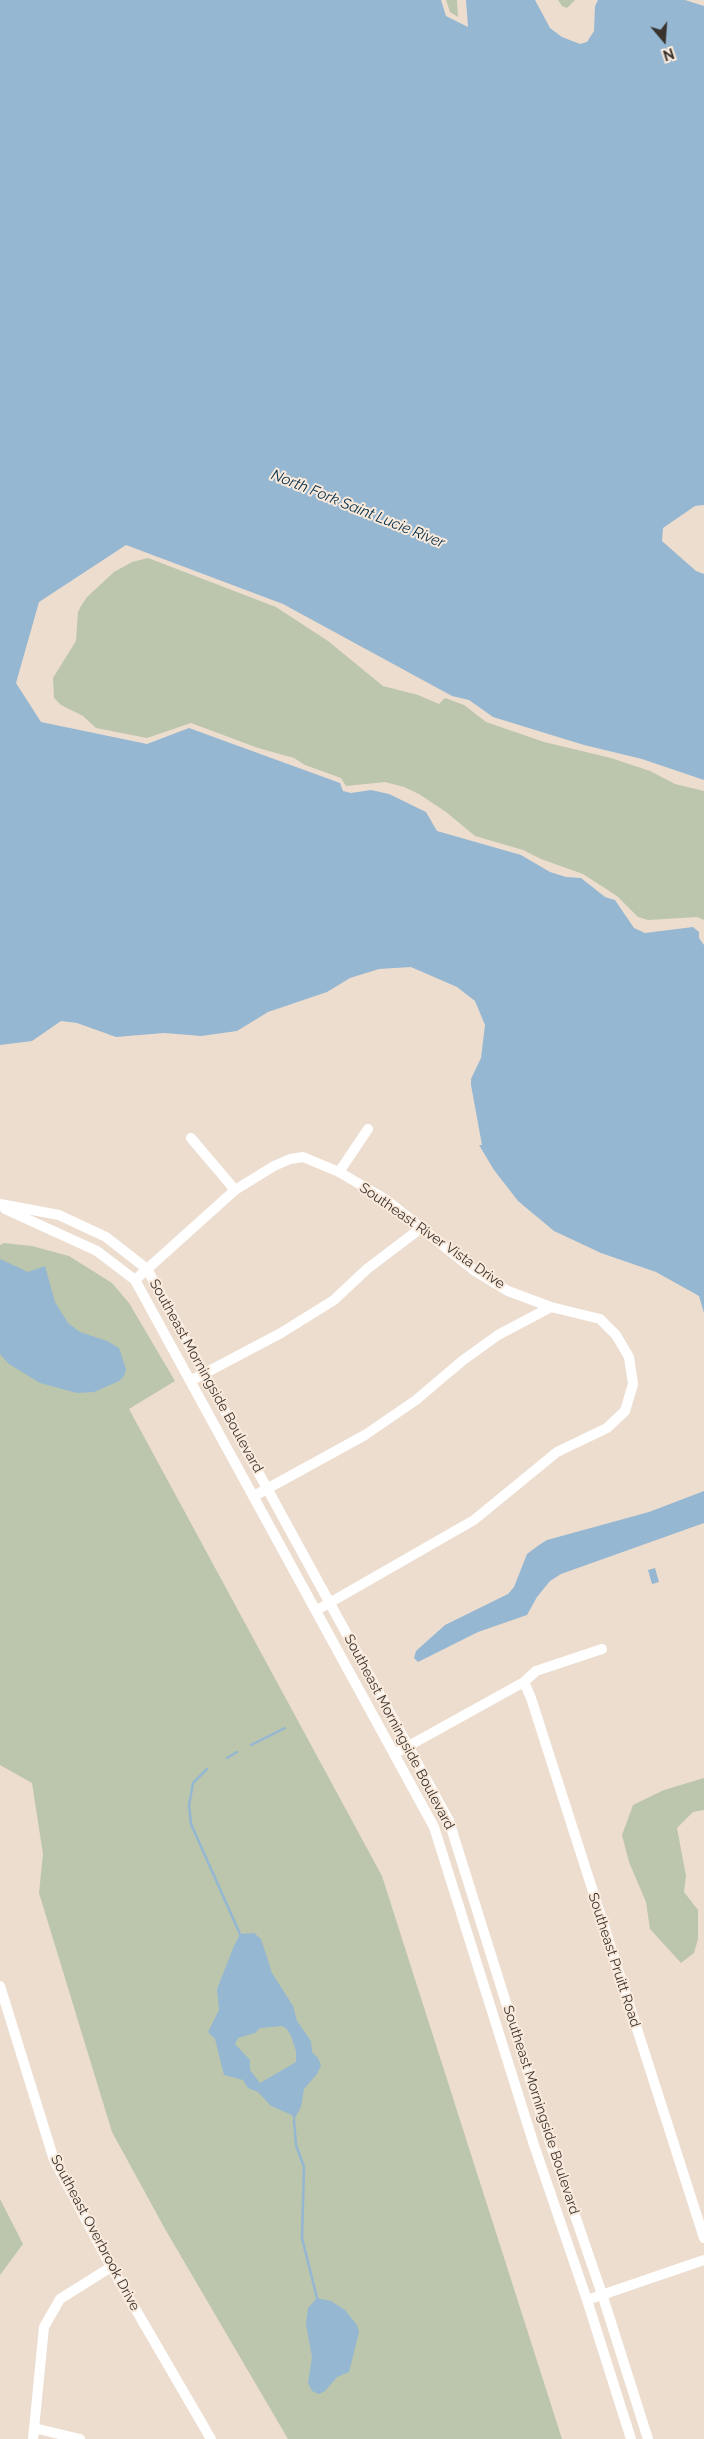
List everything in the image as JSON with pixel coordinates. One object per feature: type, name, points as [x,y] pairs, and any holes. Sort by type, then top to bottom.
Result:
[{"type":"street","points":[[339,1172],[368,1128]]},
{"type":"street","points":[[191,1138],[235,1190]]},
{"type":"street","name":"Southeast River Vista Drive","points":[[135,1280],[235,1190],[274,1166],[290,1159],[303,1157],[339,1172],[385,1199],[475,1271],[508,1291],[551,1307],[600,1319],[616,1335],[629,1357],[633,1384],[625,1411],[607,1428],[557,1452],[474,1520],[317,1610]]},
{"type":"street","name":"Southeast Morningside Boulevard","points":[[0,1205],[59,1215],[106,1238],[147,1269],[206,1372],[449,1820],[555,2156],[602,2294],[648,2439]]},
{"type":"street","name":"Southeast Morningside Boulevard","points":[[0,1205],[97,1251],[135,1280],[192,1380],[434,1827],[539,2161],[587,2300],[631,2439]]},
{"type":"street","points":[[192,1380],[281,1333],[334,1300],[367,1269],[421,1228]]},
{"type":"street","points":[[254,1496],[364,1435],[416,1400],[462,1361],[498,1335],[551,1307]]},
{"type":"street","points":[[394,1754],[524,1682],[536,1671],[602,1649]]},
{"type":"street","name":"Southeast Pruitt Road","points":[[524,1682],[532,1698],[704,2238]]},
{"type":"street","points":[[453,1885],[468,1880]]},
{"type":"street","name":"Southeast Overbrook Drive","points":[[0,1986],[54,2160],[111,2267],[211,2439]]},
{"type":"street","points":[[496,2023],[511,2018]]},
{"type":"street","points":[[539,2161],[555,2156]]},
{"type":"street","points":[[587,2300],[704,2260]]},
{"type":"street","points":[[33,2439],[40,2351],[44,2327],[50,2313],[60,2299],[111,2267]]},
{"type":"street","points":[[626,2423],[641,2417]]},
{"type":"street","points":[[34,2428],[80,2439]]},
{"type":"green space","points":[[446,0],[457,0],[458,17],[450,12]]},
{"type":"green space","points":[[558,0],[575,0],[567,8],[562,6]]},
{"type":"green space","points":[[148,558],[276,607],[328,641],[383,686],[418,695],[439,704],[445,698],[464,705],[486,722],[544,742],[611,758],[650,771],[675,784],[704,791],[704,920],[697,917],[648,920],[638,917],[617,896],[583,874],[541,859],[523,850],[475,836],[446,812],[419,794],[404,787],[385,782],[346,786],[341,778],[305,765],[294,758],[258,748],[191,723],[147,738],[96,728],[83,716],[61,705],[54,698],[53,678],[76,641],[78,612],[87,597],[114,572],[132,562]]},
{"type":"green space","points":[[4,1243],[32,1246],[69,1256],[112,1283],[129,1303],[175,1381],[129,1409],[382,1876],[562,2439],[288,2439],[165,2229],[112,2132],[39,1893],[43,1854],[32,1783],[0,1765],[0,1245]]},
{"type":"green space","points":[[704,1778],[704,1810],[693,1812],[677,1828],[686,1876],[684,1892],[698,1910],[698,1939],[694,1953],[681,1963],[650,1929],[646,1902],[629,1862],[622,1835],[633,1805],[664,1790]]},
{"type":"green space","points":[[0,2199],[23,2244],[0,2275]]},
{"type":"water","name":"North Fork Saint Lucie River","points":[[0,0],[441,0],[446,16],[468,27],[466,0],[535,0],[550,28],[562,37],[580,44],[587,42],[594,31],[595,6],[598,0],[685,0],[704,6],[704,505],[695,506],[663,528],[662,541],[696,571],[704,574],[704,780],[642,759],[584,745],[493,717],[469,700],[452,696],[283,604],[126,545],[39,602],[16,683],[41,722],[147,744],[189,728],[340,783],[343,791],[351,793],[371,790],[389,794],[426,812],[437,831],[521,855],[550,872],[566,877],[581,878],[605,897],[615,900],[634,928],[645,933],[693,927],[699,932],[699,938],[704,945],[704,1313],[699,1296],[656,1272],[601,1253],[554,1231],[518,1201],[494,1170],[479,1145],[482,1145],[471,1079],[481,1058],[485,1025],[475,1001],[457,987],[411,967],[379,969],[350,978],[327,992],[268,1012],[237,1031],[201,1036],[164,1033],[116,1037],[77,1023],[61,1021],[32,1041],[0,1045]]},
{"type":"water","points":[[0,1259],[28,1272],[45,1266],[55,1302],[68,1323],[80,1332],[107,1341],[119,1348],[126,1369],[124,1376],[119,1381],[94,1392],[77,1393],[40,1383],[9,1364],[0,1354]]},
{"type":"water","points":[[704,1491],[704,1523],[561,1574],[550,1581],[537,1597],[527,1615],[478,1632],[418,1662],[414,1658],[416,1651],[445,1625],[508,1594],[514,1587],[527,1554],[547,1540],[649,1512]]},
{"type":"water","points":[[655,1568],[659,1582],[652,1584],[648,1570]]},
{"type":"water","points":[[254,1933],[261,1939],[272,1973],[293,2006],[297,2021],[311,2041],[312,2052],[318,2058],[321,2065],[317,2074],[304,2089],[301,2107],[294,2120],[292,2115],[271,2106],[258,2092],[248,2088],[243,2080],[224,2075],[215,2039],[208,2032],[219,2010],[217,1989],[240,1934]],"holes":[[[282,2026],[287,2029],[296,2051],[296,2062],[260,2083],[250,2070],[250,2060],[235,2044],[238,2038],[255,2033],[260,2028]]]},
{"type":"water","points":[[317,2298],[331,2301],[345,2310],[357,2325],[359,2332],[349,2372],[337,2377],[325,2391],[319,2394],[312,2391],[308,2383],[312,2357],[306,2324],[308,2308]]},
{"type":"waterway","points":[[251,1745],[285,1728]]},
{"type":"waterway","points":[[227,1758],[237,1752]]},
{"type":"waterway","points":[[207,1769],[193,1783],[189,1805],[191,1824],[240,1934]]},
{"type":"waterway","points":[[294,2120],[296,2145],[304,2167],[302,2238],[317,2298]]}]
